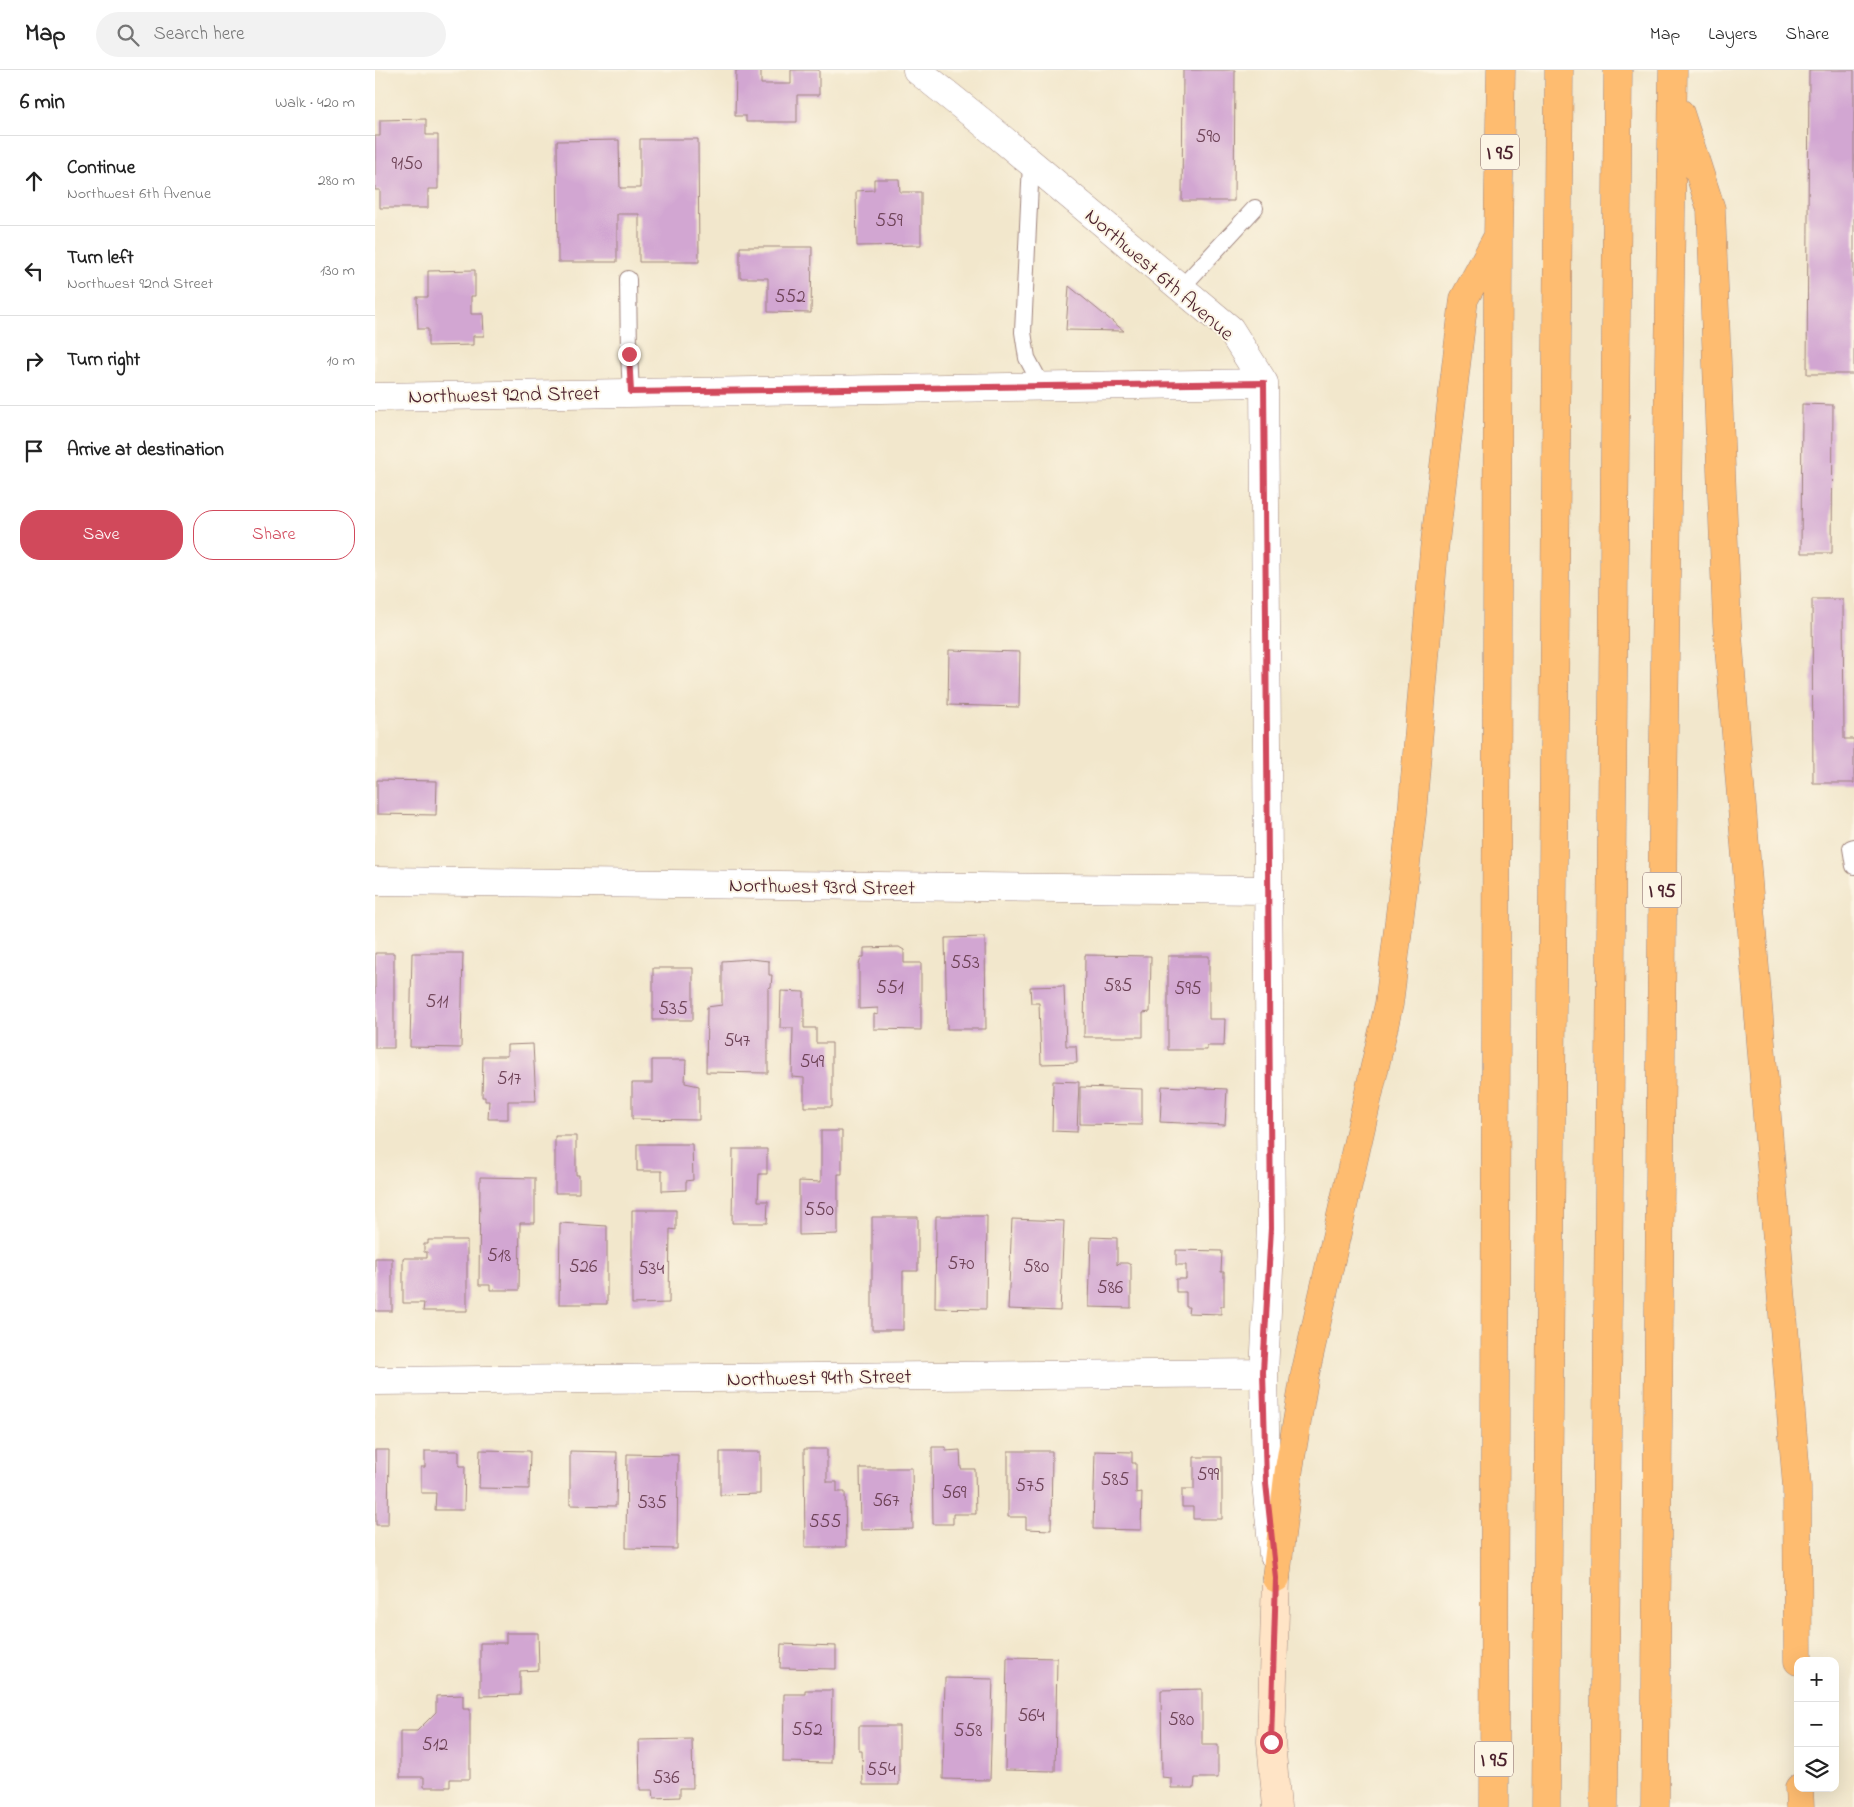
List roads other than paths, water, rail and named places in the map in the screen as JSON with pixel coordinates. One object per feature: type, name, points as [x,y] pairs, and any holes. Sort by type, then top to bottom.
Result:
[{"type":"highway","name":"I 95","points":[[1494,1807],[1498,235],[1501,70]]},
{"type":"highway","points":[[1546,1807],[1559,70]]},
{"type":"highway","points":[[1604,1807],[1617,70]]},
{"type":"highway","name":"I 95","points":[[1655,1807],[1663,803],[1673,80]]},
{"type":"highway","points":[[1673,80],[1711,210],[1727,623],[1796,1477],[1798,1657]]},
{"type":"highway","points":[[1276,1578],[1289,1469],[1305,1374],[1389,1004],[1412,814],[1434,550],[1464,299],[1498,235]]},
{"type":"highway","points":[[1799,1792],[1800,1807]]},
{"type":"main road","points":[[1276,1578],[1271,1742],[1277,1807]]},
{"type":"street","name":"Northwest 6th Avenue","points":[[917,70],[1230,330],[1264,383]]},
{"type":"street","name":"Northwest 92nd Street","points":[[375,396],[1264,383]]},
{"type":"street","points":[[1264,383],[1271,1228],[1263,1372],[1266,1483],[1276,1578]]},
{"type":"street","name":"Northwest 93rd Street","points":[[375,881],[1268,890]]},
{"type":"street","name":"Northwest 94th Street","points":[[375,1381],[1263,1372]]},
{"type":"lane","points":[[1031,163],[1023,332],[1027,358],[1042,386]]},
{"type":"lane","points":[[1181,288],[1255,208]]},
{"type":"lane","points":[[628,279],[631,392]]},
{"type":"lane","points":[[1853,848],[1854,866]]}]
